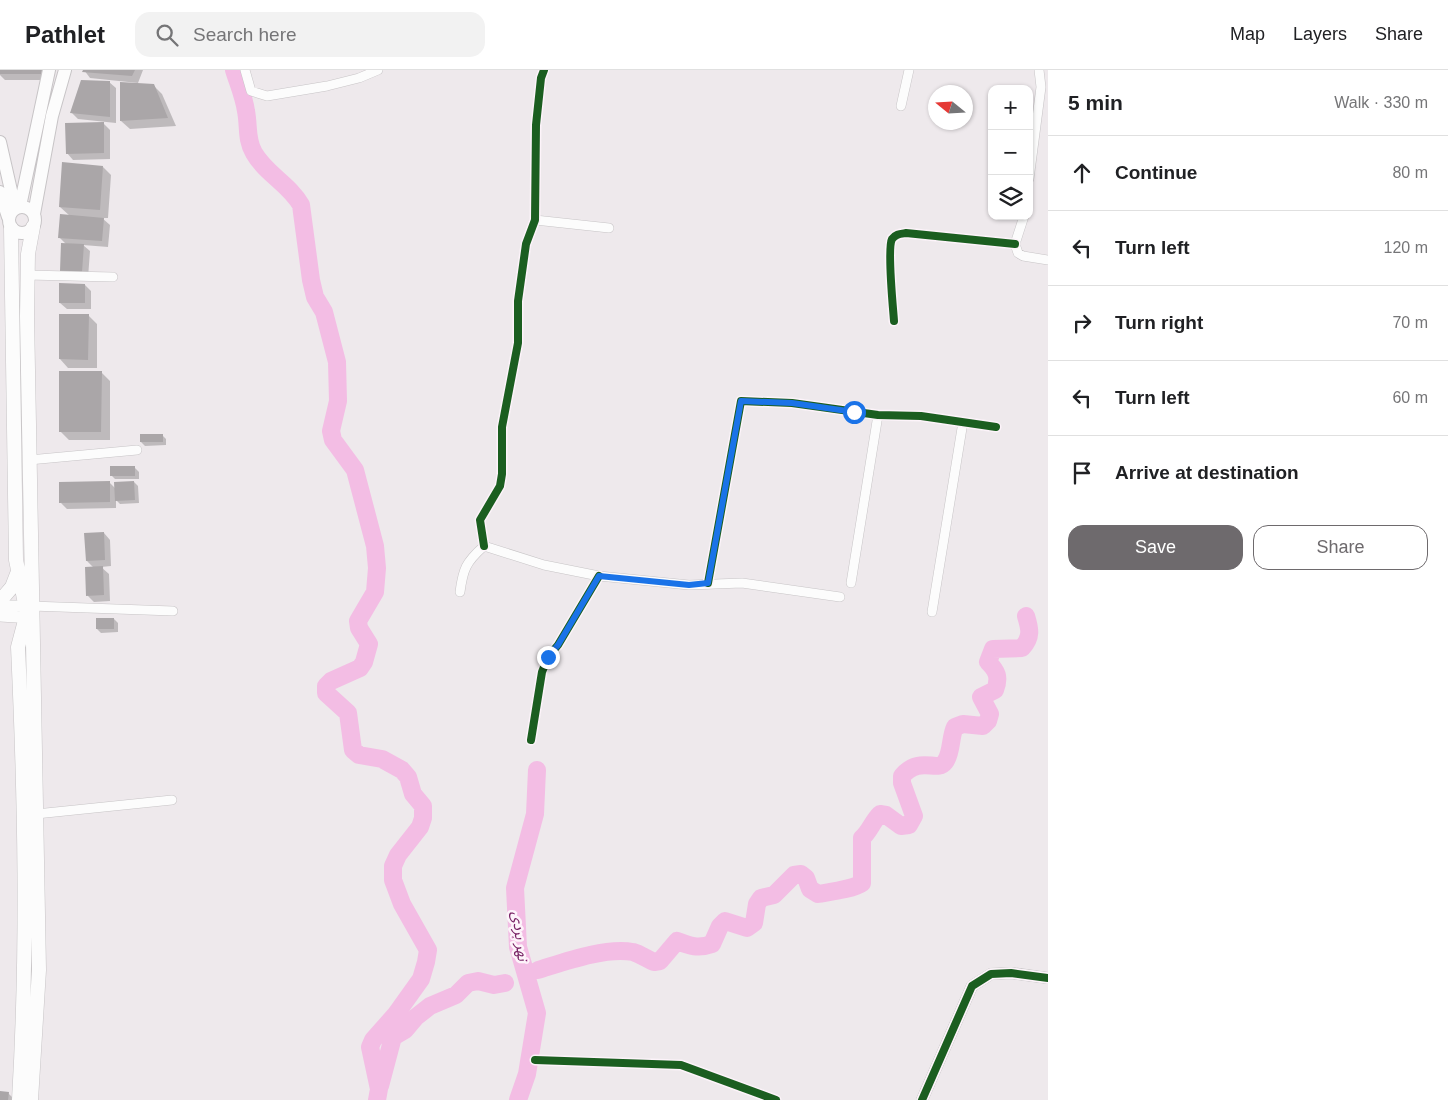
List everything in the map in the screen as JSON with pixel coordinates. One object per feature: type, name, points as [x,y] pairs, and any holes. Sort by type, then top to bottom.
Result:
[{"type":"main road","points":[[28,612],[17,573],[6,246],[49,70]]},
{"type":"main road","points":[[25,1097],[38,970],[32,881],[26,672],[29,460],[27,275],[52,116],[65,70]]},
{"type":"main road","points":[[0,142],[13,215]]},
{"type":"main road","points":[[0,192],[22,233],[34,221]]},
{"type":"main road","points":[[13,215],[27,207],[34,221]]},
{"type":"main road","points":[[0,601],[12,587],[17,573]]},
{"type":"main road","points":[[26,672],[36,814],[32,881]]},
{"type":"street","points":[[245,70],[250,91],[267,96],[327,86],[359,78],[378,70]]},
{"type":"street","points":[[484,546],[480,520],[500,486],[502,474],[502,427],[518,343],[517,318],[522,270],[526,244],[535,220],[536,125],[541,78],[544,70]]},
{"type":"street","points":[[901,106],[909,70]]},
{"type":"street","points":[[1033,136],[1044,89],[1039,70]]},
{"type":"street","points":[[535,220],[609,228]]},
{"type":"street","points":[[1023,220],[1015,244],[1018,253],[1023,256],[1048,260]]},
{"type":"street","points":[[894,321],[889,251],[893,237],[906,233],[1015,244]]},
{"type":"street","points":[[27,275],[113,277]]},
{"type":"street","points":[[708,583],[741,401],[792,403],[878,415],[921,416],[978,423],[996,428]]},
{"type":"street","points":[[852,583],[878,415]]},
{"type":"street","points":[[932,612],[962,422]]},
{"type":"street","points":[[29,460],[136,450]]},
{"type":"street","points":[[484,546],[544,565],[599,576],[689,585],[708,583],[751,584],[840,597]]},
{"type":"street","points":[[460,592],[466,564],[484,546]]},
{"type":"street","points":[[531,740],[542,672],[548,657],[558,645],[599,576]]},
{"type":"street","points":[[0,606],[28,612]]},
{"type":"street","points":[[0,616],[28,612],[173,611]]},
{"type":"street","points":[[36,814],[172,800]]},
{"type":"street","points":[[922,1100],[972,986],[991,974],[1011,973],[1048,978]]},
{"type":"street","points":[[535,1060],[681,1065],[776,1100]]},
{"type":"building","points":[[0,70],[42,70],[41,74],[0,74]]},
{"type":"building","points":[[83,70],[135,70],[132,76],[82,72]]},
{"type":"building","points":[[81,80],[110,81],[110,117],[70,113]]},
{"type":"building","points":[[120,82],[154,84],[168,118],[120,121]]},
{"type":"building","points":[[104,122],[104,153],[66,154],[65,123]]},
{"type":"building","points":[[62,162],[103,166],[100,210],[59,207]]},
{"type":"building","points":[[60,214],[104,218],[102,241],[58,238]]},
{"type":"building","points":[[61,243],[84,244],[82,272],[60,271]]},
{"type":"building","points":[[59,283],[85,284],[85,303],[59,303]]},
{"type":"building","points":[[59,314],[89,314],[88,360],[59,359]]},
{"type":"building","points":[[59,371],[102,371],[101,432],[59,432]]},
{"type":"building","points":[[140,434],[163,434],[163,442],[140,442]]},
{"type":"building","points":[[110,466],[135,466],[135,476],[110,476]]},
{"type":"building","points":[[110,481],[110,502],[59,503],[59,482]]},
{"type":"building","points":[[134,481],[135,500],[115,501],[114,482]]},
{"type":"building","points":[[104,532],[105,560],[86,561],[84,533]]},
{"type":"building","points":[[103,566],[104,595],[86,596],[85,567]]},
{"type":"building","points":[[96,618],[114,618],[114,629],[96,629]]},
{"type":"building","points":[[0,1091],[9,1092],[8,1100],[0,1100]]},
{"type":"waterway","points":[[234,70],[245,106],[251,148],[265,167],[290,191],[301,205],[311,280],[315,297],[324,312],[337,362],[338,401],[331,431],[333,440],[355,470],[375,546],[377,568],[375,592],[358,621],[359,628],[369,644],[364,662],[360,668],[331,681],[326,686],[326,693],[348,713],[353,750],[359,755],[382,759],[402,770],[408,777],[413,794],[423,806],[423,818],[420,827],[398,855],[393,866],[393,880],[402,904],[428,950],[421,979],[396,1014],[373,1040],[370,1047],[379,1089],[377,1100]]},
{"type":"waterway","points":[[538,970],[597,953],[622,951],[633,952],[654,962],[660,961],[677,941],[694,946],[712,944],[720,926],[725,921],[747,928],[754,923],[757,904],[761,898],[774,895],[794,875],[801,874],[806,878],[810,889],[818,894],[847,889],[862,883],[862,838],[880,814],[886,815],[901,826],[909,825],[914,816],[902,783],[902,776],[915,766],[942,765],[949,754],[955,727],[963,724],[983,726],[988,721],[990,714],[981,697],[995,690],[997,685],[994,668],[988,662],[993,649],[1022,648],[1029,636],[1026,616]]},
{"type":"waterway","name":"نهر بردى","points":[[518,1100],[527,1074],[537,1013],[518,947],[515,888],[535,814],[537,770]]},
{"type":"waterway","points":[[380,1086],[393,1037],[405,1030],[416,1017],[430,1006],[456,995],[468,983],[478,981],[494,985],[505,983]]},
{"type":"cycle path","points":[[484,546],[480,520],[500,486],[502,474],[502,427],[518,343],[518,301],[526,244],[535,220],[536,125],[541,78],[544,70]]},
{"type":"cycle path","points":[[894,321],[890,254],[892,239],[898,234],[906,233],[1015,244]]},
{"type":"cycle path","points":[[708,583],[741,401],[792,403],[878,415],[921,416],[996,427]]},
{"type":"cycle path","points":[[531,740],[542,672],[548,657],[558,645],[599,576]]},
{"type":"cycle path","points":[[922,1100],[972,986],[991,974],[1011,973],[1048,978]]},
{"type":"cycle path","points":[[535,1060],[681,1065],[776,1100]]},
{"type":"route","points":[[548,657],[558,645],[599,576],[689,585],[708,583],[741,401],[792,403],[854,412]]}]
